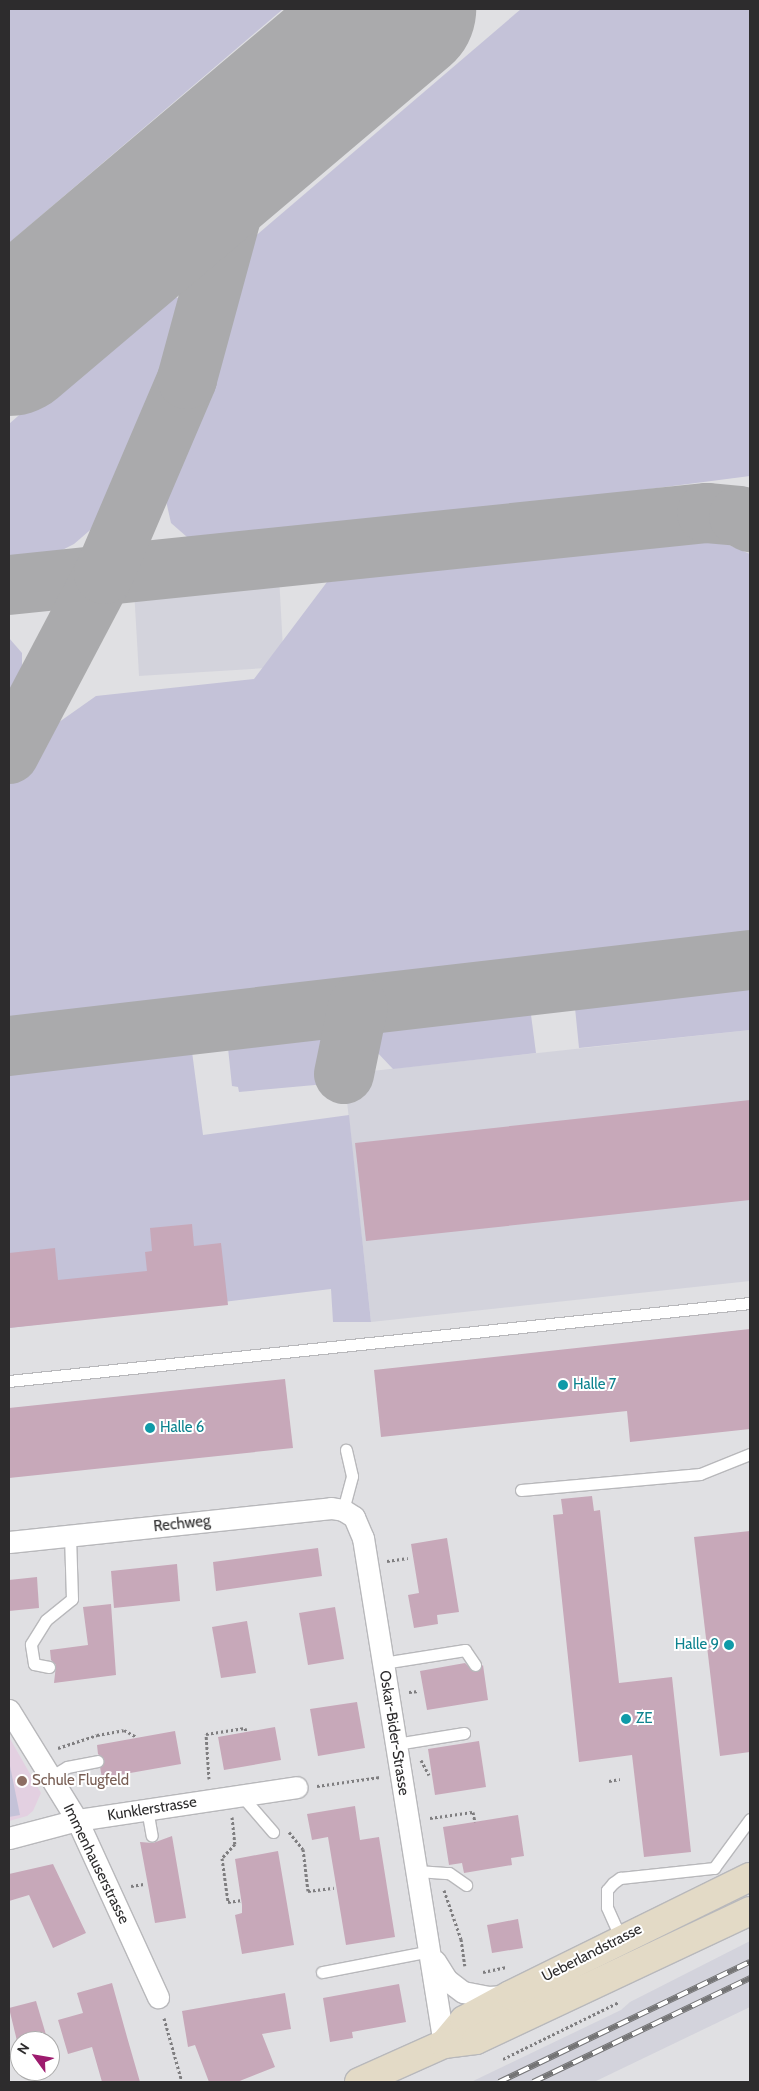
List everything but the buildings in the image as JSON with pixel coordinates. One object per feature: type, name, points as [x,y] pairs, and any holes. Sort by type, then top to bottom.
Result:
[{"type":"main road","name":"Ueberlandstrasse","points":[[444,2044],[464,2020],[620,1939],[750,1877]]},
{"type":"main road","name":"Ueberlandstrasse","points":[[359,2082],[444,2044],[476,2040],[635,1968],[750,1911]]},
{"type":"street","name":"Rechweg","points":[[9,1542],[331,1508],[348,1513]]},
{"type":"street","name":"Oskar-Bider-Strasse","points":[[348,1513],[362,1538],[431,1952],[444,2044]]},
{"type":"street","name":"Immenhauserstrasse","points":[[9,1710],[52,1776],[77,1820],[158,1996]]},
{"type":"street","name":"Kunklerstrasse","points":[[9,1838],[77,1820],[297,1786]]},
{"type":"street","name":"Oskar-Bider-Strasse","points":[[431,1952],[447,1980],[463,1992],[488,1997],[510,1995]]},
{"type":"lane","points":[[9,1381],[750,1303]]},
{"type":"lane","points":[[346,1450],[352,1476],[348,1513]]},
{"type":"lane","points":[[521,1490],[700,1474],[750,1454]]},
{"type":"lane","points":[[50,1667],[34,1664],[31,1644],[46,1620],[72,1599],[70,1535]]},
{"type":"lane","points":[[382,1663],[465,1650],[475,1665]]},
{"type":"lane","points":[[396,1744],[464,1733]]},
{"type":"lane","points":[[52,1776],[67,1767],[96,1761]]},
{"type":"lane","points":[[227,1797],[273,1832]]},
{"type":"lane","points":[[147,1810],[152,1836]]},
{"type":"lane","points":[[635,1968],[620,1939],[607,1907],[608,1890],[613,1883],[620,1878],[714,1868],[750,1819]]},
{"type":"lane","points":[[417,1871],[449,1872],[466,1885]]},
{"type":"lane","points":[[322,1972],[431,1952]]},
{"type":"path","points":[[379,1562],[408,1558]]},
{"type":"path","points":[[242,1900],[228,1902],[222,1858],[235,1844],[227,1797],[206,1734],[246,1728],[246,1731]]},
{"type":"path","points":[[40,1758],[63,1746],[97,1735],[124,1730],[135,1736]]},
{"type":"path","points":[[297,1786],[302,1789],[400,1774]]},
{"type":"path","points":[[609,1781],[620,1779]]},
{"type":"path","points":[[422,1819],[473,1812],[475,1822]]},
{"type":"path","points":[[284,1825],[303,1849],[308,1891],[334,1888]]},
{"type":"path","points":[[444,1890],[461,1940],[466,1968]]},
{"type":"path","points":[[482,1973],[514,1964]]},
{"type":"path","points":[[158,1996],[182,2082]]},
{"type":"path","points":[[503,2059],[618,2004]]},
{"type":"shaded area","points":[[9,9],[283,9],[9,243]]},
{"type":"shaded area","points":[[521,9],[750,9],[750,476],[209,546],[195,544],[171,523],[164,492],[253,238]]},
{"type":"shaded area","points":[[161,290],[182,300],[157,391],[111,512],[74,544],[33,565],[9,568],[9,424]]},
{"type":"shaded area","points":[[699,532],[750,554],[750,942],[9,1028],[9,784],[45,732],[96,696],[254,679],[327,582]]},
{"type":"shaded area","points":[[278,557],[284,667],[139,676],[133,573]]},
{"type":"shaded area","points":[[9,638],[22,653],[22,693],[9,716]]},
{"type":"shaded area","points":[[750,981],[750,1030],[579,1048],[574,998]]},
{"type":"shaded area","points":[[530,1007],[536,1053],[393,1069],[375,1050],[375,1037],[395,1020]]},
{"type":"shaded area","points":[[750,1030],[750,1281],[371,1322],[344,1074]]},
{"type":"shaded area","points":[[308,1033],[330,1043],[340,1053],[344,1074],[337,1074],[337,1083],[239,1092],[238,1087],[232,1086],[228,1048],[234,1047],[232,1039]]},
{"type":"shaded area","points":[[191,1044],[203,1135],[349,1115],[371,1322],[333,1322],[331,1289],[9,1328],[9,1067]]},
{"type":"shaded area","name":"Schule Flugfeld","points":[[9,1737],[41,1793],[33,1811],[27,1816],[9,1821]]},
{"type":"shaded area","points":[[9,1761],[20,1815],[9,1817]]},
{"type":"shaded area","points":[[750,1941],[750,2007],[594,2082],[471,2082],[621,2010],[630,2002]]},
{"type":"taxiway","points":[[9,754],[104,574],[187,379],[237,195],[255,151],[291,103]]},
{"type":"taxiway","points":[[9,585],[707,513],[739,516],[750,522]]},
{"type":"taxiway","points":[[9,1046],[750,960]]},
{"type":"taxiway","points":[[344,1074],[358,1006]]},
{"type":"runway","points":[[9,341],[401,9]]},
{"type":"railway","points":[[499,2082],[750,1962]]},
{"type":"railway","points":[[533,2082],[750,1978]]},
{"type":"place","name":"Halle 7","points":[[563,1385]]},
{"type":"place","name":"Halle 6","points":[[150,1428]]},
{"type":"place","name":"Halle 9","points":[[729,1645]]},
{"type":"place","name":"ZE","points":[[626,1719]]},
{"type":"place","name":"Schule Flugfeld","points":[[22,1781]]}]
